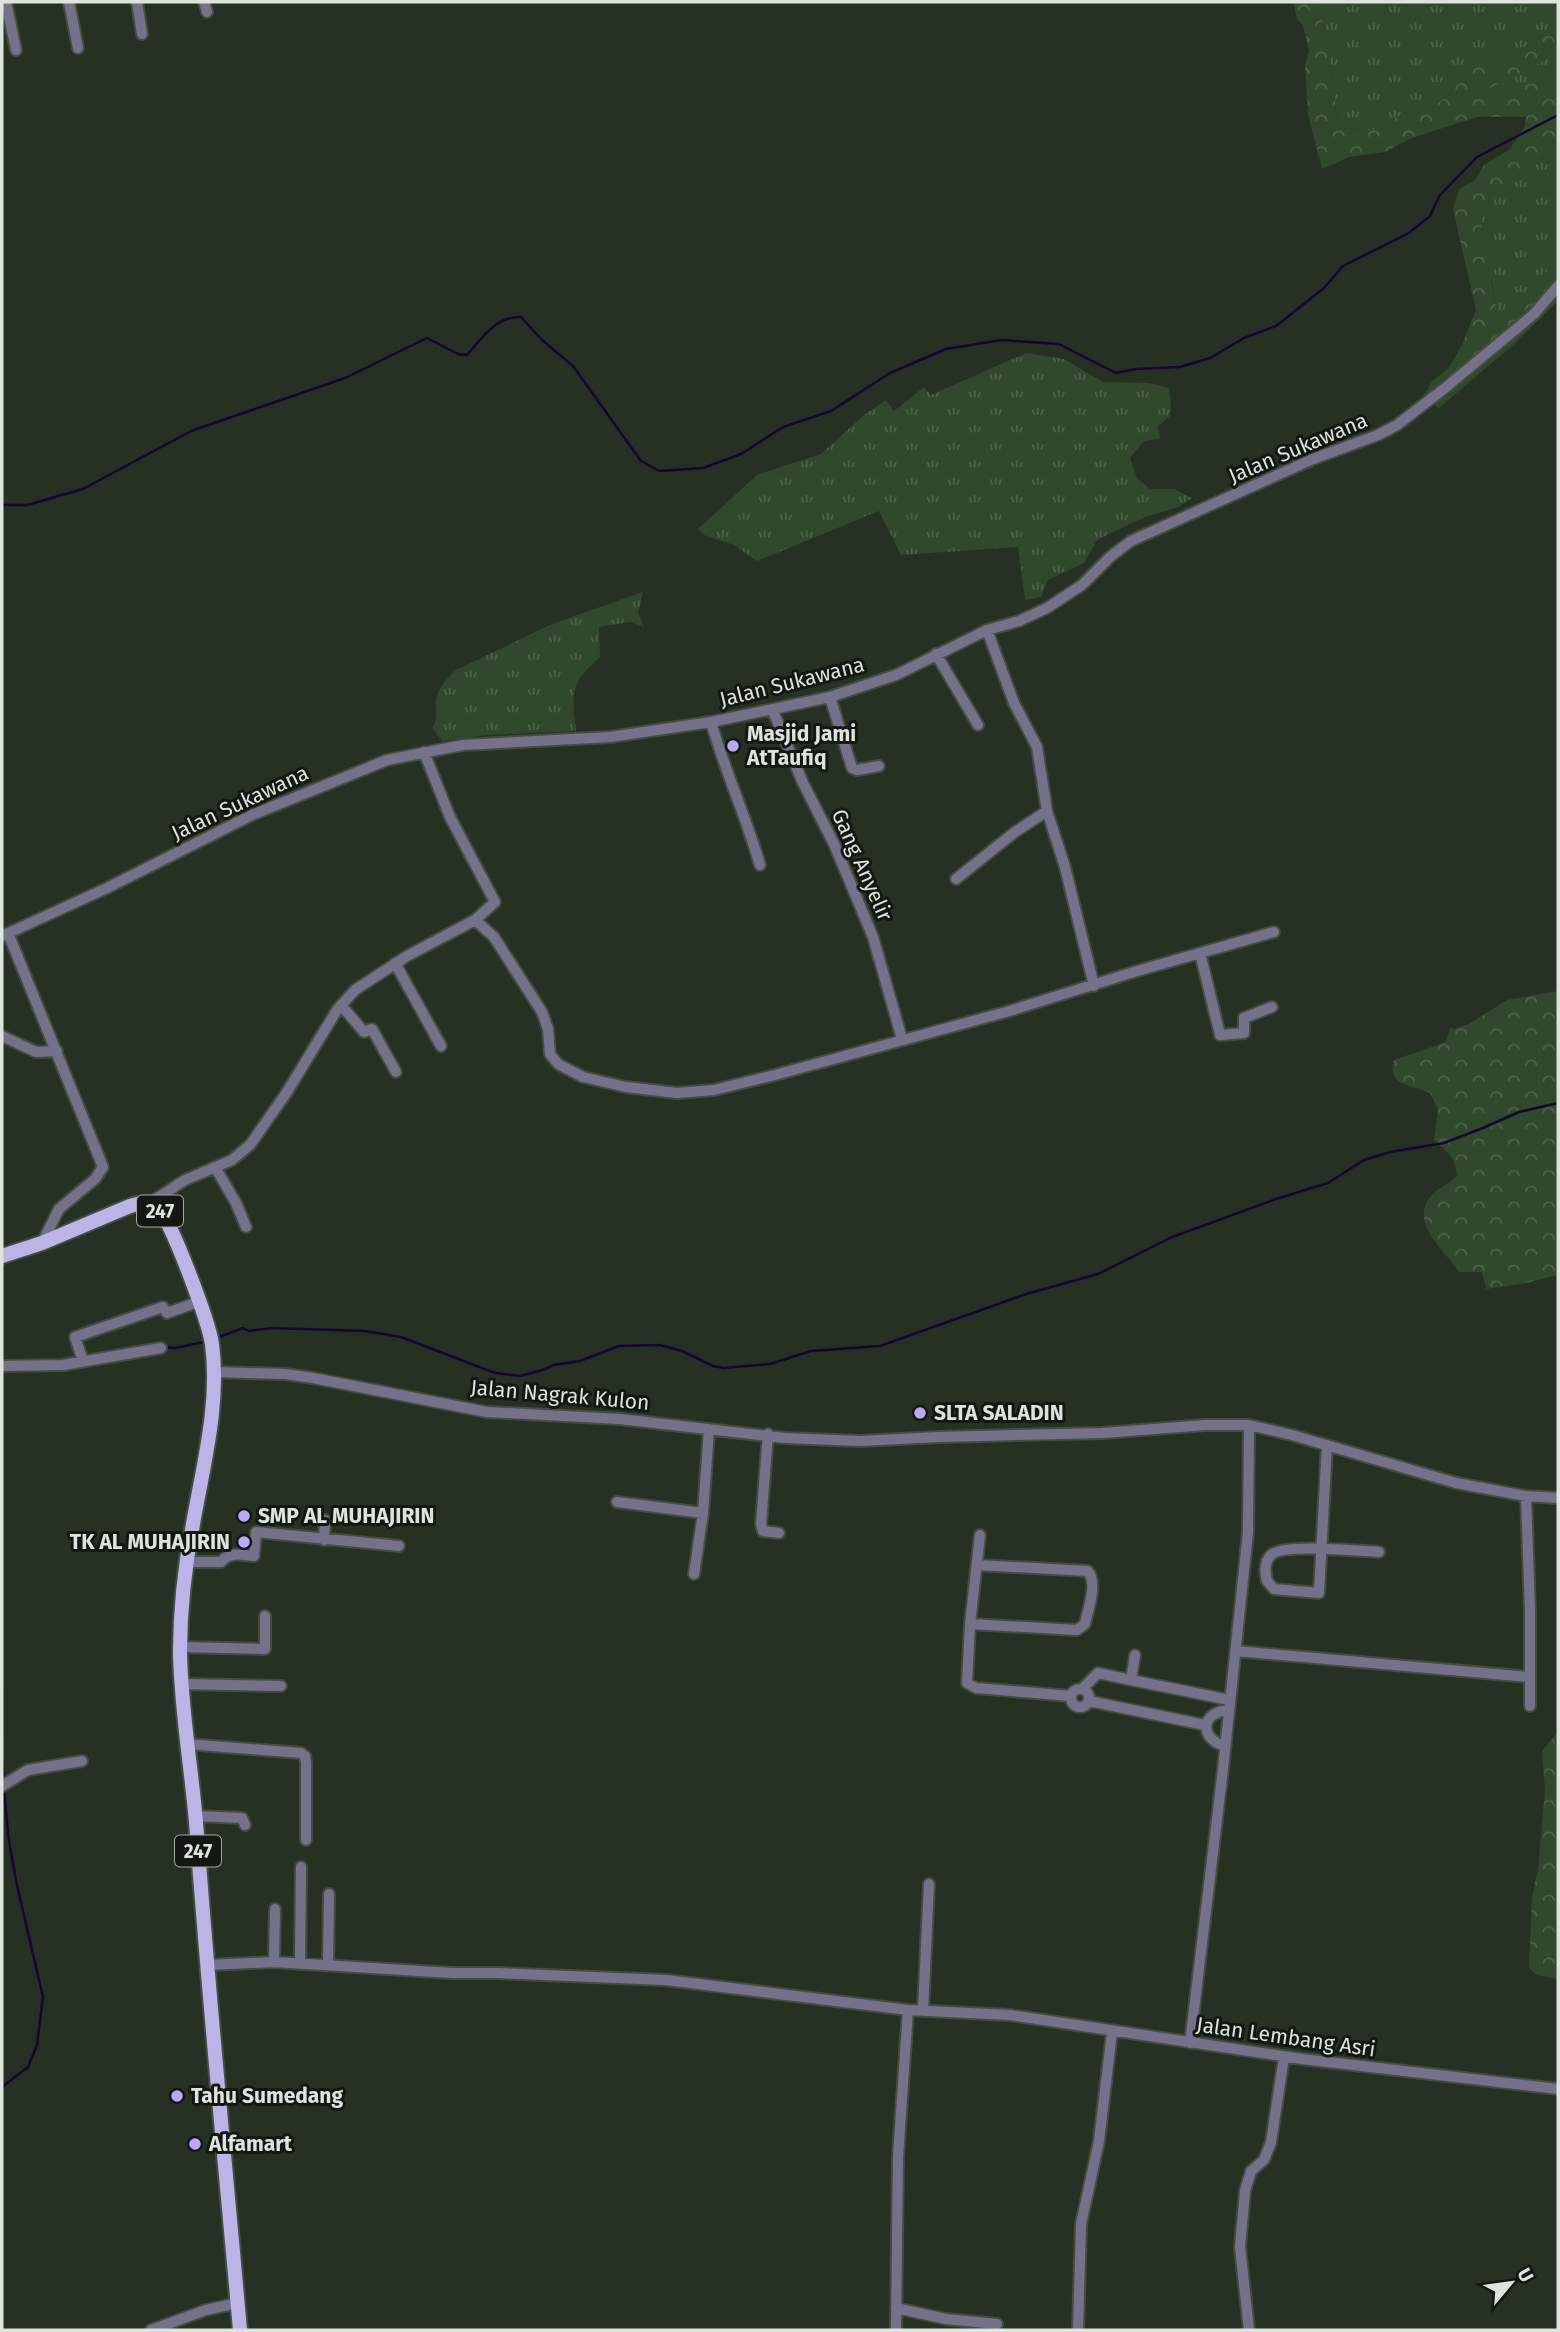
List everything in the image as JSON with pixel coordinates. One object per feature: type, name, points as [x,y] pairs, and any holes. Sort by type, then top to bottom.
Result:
[{"type":"main road","name":"247","points":[[2,1256],[130,1206],[148,1203],[156,1207],[165,1218],[211,1341],[214,1372],[208,1436],[187,1562],[180,1647],[181,1684],[240,2330]]},
{"type":"street","points":[[6,2],[16,50]]},
{"type":"street","points":[[69,2],[78,48]]},
{"type":"street","points":[[136,2],[142,34]]},
{"type":"street","name":"Jalan Sukawana","points":[[5,935],[274,805],[377,762],[424,752],[499,742],[610,737],[710,722],[830,697],[896,675],[987,629],[1019,621],[1047,608],[1082,585],[1111,556],[1131,541],[1397,425],[1534,314],[1558,286]]},
{"type":"street","points":[[987,629],[1014,703],[1037,747],[1047,811],[1065,867],[1094,986]]},
{"type":"street","points":[[936,654],[978,725]]},
{"type":"street","points":[[830,697],[852,768],[857,771],[879,766]]},
{"type":"street","name":"Gang Anyelir","points":[[773,710],[873,937],[902,1040]]},
{"type":"street","points":[[710,722],[723,764],[750,830],[760,865]]},
{"type":"street","points":[[148,1203],[175,1186],[232,1160],[250,1145],[287,1092],[341,1005],[361,986],[395,963],[475,920],[495,900],[450,817],[424,752]]},
{"type":"street","points":[[956,879],[1015,832],[1047,811]]},
{"type":"street","points":[[475,920],[494,937],[542,1012],[547,1023],[548,1046],[553,1060],[563,1069],[583,1077],[626,1087],[693,1093],[775,1075],[902,1040],[1275,932]]},
{"type":"street","points":[[5,935],[57,1051],[103,1170],[59,1209],[42,1242]]},
{"type":"street","points":[[1200,953],[1220,1035],[1244,1033],[1244,1018],[1272,1007]]},
{"type":"street","points":[[395,963],[441,1046]]},
{"type":"street","points":[[341,1005],[364,1032],[372,1029],[396,1072]]},
{"type":"street","points":[[2,1036],[36,1052],[57,1051]]},
{"type":"street","points":[[215,1167],[246,1227]]},
{"type":"street","points":[[83,1361],[75,1337],[163,1307],[167,1313],[198,1302]]},
{"type":"street","points":[[2,1366],[63,1365],[161,1348]]},
{"type":"street","name":"Jalan Nagrak Kulon","points":[[214,1372],[294,1375],[487,1412],[609,1418],[785,1438],[904,1439],[1249,1425],[1456,1483],[1526,1496],[1558,1498]]},
{"type":"street","points":[[1190,2043],[1226,1746],[1248,1532],[1249,1425]]},
{"type":"street","points":[[694,1574],[703,1513],[709,1429]]},
{"type":"street","points":[[768,1434],[761,1524],[763,1531],[779,1533]]},
{"type":"street","points":[[1327,1445],[1322,1549],[1318,1594],[1274,1589],[1268,1583],[1266,1565],[1272,1554],[1291,1549],[1322,1549],[1379,1552]]},
{"type":"street","points":[[1526,1496],[1530,1706]]},
{"type":"street","points":[[617,1502],[703,1513]]},
{"type":"street","points":[[324,1540],[325,1520]]},
{"type":"street","points":[[187,1562],[221,1562],[226,1556],[233,1554],[254,1556],[256,1532],[399,1546]]},
{"type":"street","points":[[980,1535],[970,1624],[967,1679],[970,1686],[1071,1696]]},
{"type":"street","points":[[970,1624],[1077,1630],[1086,1625],[1091,1594],[1092,1578],[1088,1572],[977,1565]]},
{"type":"street","points":[[180,1647],[265,1649],[265,1616]]},
{"type":"street","points":[[1236,1651],[1530,1677]]},
{"type":"street","points":[[1131,1680],[1135,1655]]},
{"type":"street","points":[[1082,1689],[1098,1673],[1229,1705]]},
{"type":"street","points":[[181,1684],[281,1686]]},
{"type":"street","points":[[1076,1689],[1082,1689],[1089,1695],[1089,1701],[1085,1706],[1079,1707],[1073,1704],[1071,1696],[1076,1689]]},
{"type":"street","points":[[1089,1701],[1205,1726]]},
{"type":"street","points":[[1226,1746],[1216,1744],[1208,1735],[1205,1726],[1209,1717],[1229,1705]]},
{"type":"street","points":[[187,1744],[301,1753],[305,1756],[306,1840]]},
{"type":"street","points":[[2,1786],[28,1770],[82,1760]]},
{"type":"street","points":[[195,1816],[242,1818],[245,1825]]},
{"type":"street","points":[[300,1964],[301,1867]]},
{"type":"street","points":[[923,2010],[929,1884]]},
{"type":"street","points":[[328,1965],[329,1894]]},
{"type":"street","points":[[274,1962],[275,1909]]},
{"type":"street","name":"Jalan Lembang Asri","points":[[207,1965],[274,1962],[452,1973],[666,1980],[908,2010],[1010,2015],[1284,2057],[1558,2089]]},
{"type":"street","points":[[897,2330],[898,2157],[908,2010]]},
{"type":"street","points":[[1078,2330],[1081,2224],[1099,2141],[1112,2032]]},
{"type":"street","points":[[1249,2330],[1240,2247],[1245,2191],[1248,2175],[1264,2160],[1271,2142],[1284,2057]]},
{"type":"street","points":[[151,2330],[206,2310],[238,2303]]},
{"type":"street","points":[[896,2308],[946,2319],[997,2324]]},
{"type":"green space","points":[[1293,2],[1318,2],[1329,44],[1337,122],[1343,128],[1371,131],[1403,114],[1432,107],[1447,97],[1476,63],[1515,54],[1544,34],[1553,36],[1557,45],[1551,54],[1534,67],[1485,92],[1540,82],[1558,86],[1558,148],[1488,197],[1481,226],[1499,314],[1507,319],[1522,309],[1539,279],[1558,261],[1558,301],[1512,346],[1439,408],[1423,396],[1433,380],[1448,369],[1461,347],[1476,310],[1453,209],[1459,189],[1474,181],[1484,165],[1509,150],[1525,126],[1526,117],[1477,117],[1409,139],[1385,152],[1349,157],[1322,169],[1308,114],[1305,65],[1309,51],[1303,25],[1297,20]]},
{"type":"green space","points":[[1318,2],[1558,2],[1558,86],[1540,82],[1483,93],[1552,52],[1557,44],[1553,36],[1544,34],[1515,54],[1476,63],[1447,97],[1432,107],[1403,114],[1371,131],[1343,128],[1337,122],[1329,44]]},
{"type":"green space","points":[[1558,148],[1558,261],[1539,279],[1522,309],[1507,320],[1499,314],[1496,306],[1485,255],[1482,216],[1488,197]]},
{"type":"green space","points":[[1026,353],[1064,359],[1103,382],[1149,383],[1169,388],[1170,416],[1158,426],[1160,439],[1144,441],[1130,458],[1137,478],[1150,489],[1174,489],[1192,498],[1178,507],[1145,517],[1097,540],[1084,563],[1048,580],[1041,597],[1025,600],[1018,547],[901,555],[879,511],[757,561],[734,545],[704,535],[698,529],[757,475],[821,454],[864,415],[886,400],[894,411],[924,387],[931,395]]},
{"type":"green space","points":[[643,592],[638,613],[644,627],[630,622],[599,627],[600,657],[583,675],[575,690],[576,731],[488,735],[442,741],[432,728],[437,717],[436,700],[439,691],[456,670],[552,624]]},
{"type":"green space","points":[[1558,991],[1558,1275],[1486,1289],[1482,1272],[1459,1272],[1426,1227],[1425,1206],[1434,1193],[1457,1176],[1456,1170],[1450,1156],[1434,1140],[1438,1110],[1430,1093],[1397,1080],[1393,1069],[1394,1060],[1446,1042],[1450,1027],[1454,1029],[1469,1024],[1507,1000]]},
{"type":"green space","points":[[1558,1732],[1558,1979],[1536,1975],[1529,1968],[1532,1897],[1538,1869],[1545,1790],[1542,1751]]},
{"type":"waterway","points":[[2,505],[27,505],[83,489],[191,431],[345,378],[427,338],[458,354],[467,355],[497,324],[512,318],[521,317],[542,340],[573,366],[641,461],[659,471],[703,468],[741,454],[783,427],[831,411],[890,373],[946,349],[1002,340],[1059,344],[1116,373],[1136,369],[1180,367],[1210,358],[1244,338],[1276,326],[1324,288],[1343,266],[1409,233],[1430,216],[1440,195],[1477,157],[1558,115]]},
{"type":"waterway","points":[[219,1337],[243,1328],[249,1331],[272,1328],[365,1331],[401,1337],[495,1373],[520,1376],[554,1365],[580,1361],[619,1346],[660,1345],[724,1368],[770,1364],[811,1351],[880,1346],[1026,1294],[1098,1274],[1172,1237],[1328,1183],[1364,1160],[1390,1152],[1444,1143],[1519,1112],[1558,1103]]},
{"type":"waterway","points":[[163,1347],[175,1348],[204,1342]]},
{"type":"waterway","points":[[2,1685],[2,1735]]},
{"type":"waterway","points":[[2,1757],[4,1781]]},
{"type":"waterway","points":[[2,2087],[28,2067],[37,2045],[43,1997],[16,1881],[4,1788]]},
{"type":"place","name":"Masjid Jami AtTaufiq","points":[[733,746]]},
{"type":"place","name":"SLTA SALADIN","points":[[920,1413]]},
{"type":"place","name":"SMP AL MUHAJIRIN","points":[[244,1516]]},
{"type":"place","name":"TK AL MUHAJIRIN","points":[[244,1542]]},
{"type":"place","name":"Tahu Sumedang","points":[[177,2096]]},
{"type":"place","name":"Alfamart","points":[[195,2144]]}]
